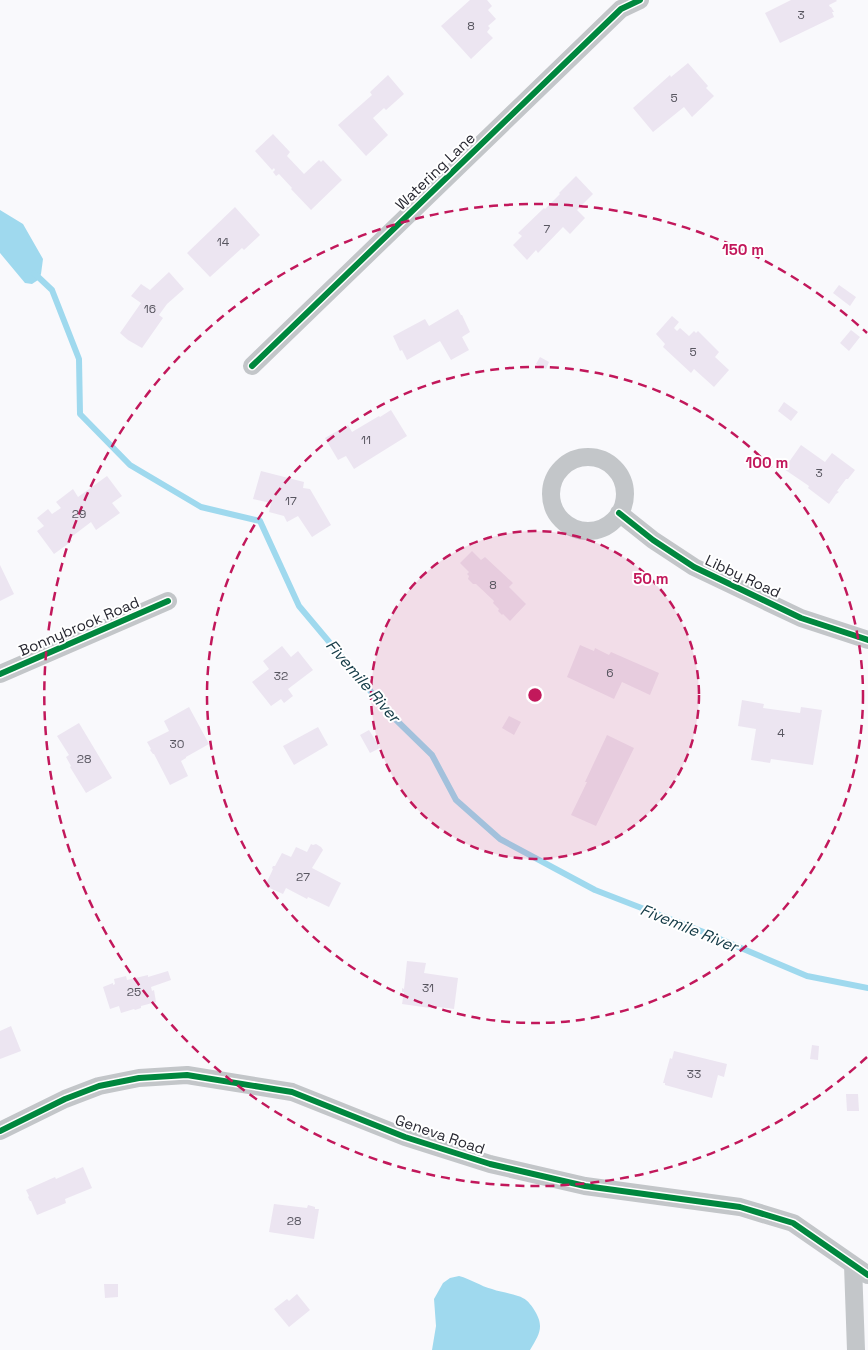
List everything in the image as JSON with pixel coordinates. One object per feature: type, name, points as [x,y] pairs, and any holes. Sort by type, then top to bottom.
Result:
[{"type":"street","name":"Watering Lane","points":[[252,366],[621,9],[640,0]]},
{"type":"street","points":[[588,457],[601,460],[616,471],[622,482],[624,501],[619,513],[606,526],[593,530],[581,530],[569,526],[559,517],[553,506],[551,493],[553,481],[564,466],[576,459],[588,457]]},
{"type":"street","name":"Libby Road","points":[[619,513],[694,567],[802,618],[868,640]]},
{"type":"street","name":"Bonnybrook Road","points":[[0,674],[168,601]]},
{"type":"street","name":"Geneva Road","points":[[0,1131],[65,1099],[99,1086],[139,1078],[187,1075],[292,1092],[405,1137],[490,1164],[585,1186],[740,1207],[793,1224],[868,1275]]},
{"type":"street","points":[[853,1265],[856,1350]]},
{"type":"water","points":[[0,210],[23,224],[43,259],[41,274],[38,280],[32,284],[25,283],[0,253]]},
{"type":"water","points":[[459,1276],[488,1288],[520,1297],[528,1302],[537,1314],[540,1325],[539,1334],[530,1350],[432,1350],[436,1326],[434,1299],[443,1283],[450,1278]]},
{"type":"building","points":[[470,0],[487,0],[492,6],[488,10],[496,19],[488,26],[490,28],[487,32],[493,38],[471,59],[441,26]]},
{"type":"building","points":[[791,0],[836,0],[829,5],[834,12],[832,12],[834,17],[780,43],[765,13]]},
{"type":"building","points":[[688,63],[714,96],[692,117],[684,107],[653,132],[633,108],[670,75],[671,77]]},
{"type":"building","points":[[388,75],[404,94],[386,110],[384,108],[373,118],[388,135],[366,156],[338,125],[372,95],[370,92]]},
{"type":"building","points":[[273,134],[290,152],[287,156],[304,174],[319,160],[321,162],[323,160],[342,180],[311,210],[279,174],[276,176],[273,172],[274,168],[272,170],[255,151]]},
{"type":"building","points":[[576,176],[593,194],[577,210],[585,218],[570,234],[563,227],[538,253],[536,250],[527,260],[513,245],[522,236],[518,233],[545,209]]},
{"type":"building","points":[[235,207],[260,235],[244,250],[242,248],[210,277],[187,253]]},
{"type":"building","points":[[169,272],[184,289],[167,304],[159,315],[163,318],[142,348],[120,333],[141,303],[131,296],[141,284],[150,290]]},
{"type":"building","points":[[839,285],[856,297],[850,306],[833,293]]},
{"type":"building","points":[[458,309],[470,332],[462,337],[469,350],[451,360],[440,341],[407,360],[402,350],[400,351],[393,336],[425,319],[429,326]]},
{"type":"building","points":[[672,316],[679,322],[674,328],[677,331],[680,328],[689,336],[694,331],[696,333],[698,331],[719,352],[715,357],[729,370],[714,387],[694,369],[691,373],[663,347],[665,344],[656,334]]},
{"type":"building","points":[[851,330],[860,337],[849,351],[840,343]]},
{"type":"building","points":[[540,357],[549,362],[546,369],[536,364]]},
{"type":"building","points":[[784,402],[798,412],[791,421],[778,411]]},
{"type":"building","points":[[391,410],[407,436],[354,469],[346,456],[338,460],[325,438],[348,425],[352,432]]},
{"type":"building","points":[[801,445],[825,462],[832,453],[855,470],[846,479],[837,491],[839,492],[829,504],[808,488],[809,486],[784,469]]},
{"type":"building","points":[[261,471],[304,482],[303,488],[310,489],[331,525],[312,537],[298,516],[287,522],[284,516],[269,512],[271,503],[253,499]]},
{"type":"building","points":[[107,476],[122,496],[112,503],[120,513],[96,530],[91,522],[70,538],[72,541],[54,554],[37,531],[44,526],[37,518],[48,509],[52,514],[61,508],[56,502],[73,489],[78,497]]},
{"type":"building","points":[[472,551],[481,560],[485,557],[513,583],[509,587],[526,604],[510,621],[498,611],[499,609],[493,603],[494,601],[468,579],[469,576],[467,574],[469,572],[460,563]]},
{"type":"building","points":[[0,565],[14,594],[0,601]]},
{"type":"building","points":[[580,645],[594,651],[595,648],[609,655],[611,652],[659,673],[650,695],[622,682],[614,699],[567,677]]},
{"type":"building","points":[[282,646],[291,657],[298,651],[313,670],[288,689],[293,696],[284,703],[281,699],[271,706],[252,682],[269,669],[263,661]]},
{"type":"building","points":[[742,700],[764,704],[763,708],[800,713],[801,707],[822,710],[813,765],[771,759],[770,763],[751,760],[756,729],[738,726]]},
{"type":"building","points":[[189,707],[209,744],[181,761],[188,776],[170,785],[147,742],[169,731],[164,721]]},
{"type":"building","points":[[509,716],[521,722],[514,735],[502,728]]},
{"type":"building","points":[[79,723],[112,778],[86,793],[70,767],[66,757],[69,755],[57,736]]},
{"type":"building","points":[[318,727],[328,745],[294,765],[283,746]]},
{"type":"building","points":[[369,730],[380,748],[370,753],[360,735]]},
{"type":"building","points":[[607,735],[634,748],[596,826],[571,815]]},
{"type":"building","points":[[311,844],[316,844],[323,850],[312,868],[341,883],[329,907],[308,897],[307,899],[286,888],[283,894],[265,886],[273,866],[275,866],[282,853],[291,857],[296,847],[307,852]]},
{"type":"building","points":[[407,961],[426,963],[424,973],[458,978],[454,1009],[402,1004],[404,992],[402,992],[402,988],[404,989]]},
{"type":"building","points":[[168,971],[171,980],[151,987],[152,991],[154,990],[156,1002],[121,1013],[119,1006],[110,1009],[103,987],[115,984],[114,979],[126,976],[127,980],[148,975],[148,977]]},
{"type":"building","points":[[11,1026],[21,1051],[0,1059],[0,1031]]},
{"type":"building","points":[[812,1045],[819,1046],[818,1060],[810,1059]]},
{"type":"building","points":[[674,1051],[727,1064],[724,1077],[718,1075],[712,1098],[663,1083],[670,1058],[672,1059]]},
{"type":"building","points":[[846,1094],[858,1094],[859,1111],[847,1111]]},
{"type":"building","points":[[83,1167],[92,1188],[65,1199],[66,1203],[37,1215],[26,1190]]},
{"type":"building","points":[[274,1204],[307,1208],[308,1205],[319,1209],[314,1239],[269,1232]]},
{"type":"building","points":[[104,1284],[118,1284],[118,1297],[105,1298]]},
{"type":"building","points":[[297,1294],[310,1310],[289,1327],[274,1309]]},
{"type":"waterway","name":"Fivemile River","points":[[34,273],[52,290],[79,359],[80,414],[130,465],[201,507],[260,521],[299,606],[388,712],[432,755],[456,800],[500,839],[595,890],[701,931],[807,976],[868,988]]},
{"type":"cycle path","points":[[252,366],[621,9],[640,0]]},
{"type":"cycle path","points":[[619,513],[653,540],[694,567],[801,618],[868,640]]},
{"type":"cycle path","points":[[0,674],[168,601]]},
{"type":"cycle path","points":[[0,1131],[65,1099],[99,1086],[139,1078],[187,1075],[292,1092],[405,1137],[490,1164],[585,1186],[740,1207],[793,1223],[868,1275]]}]
